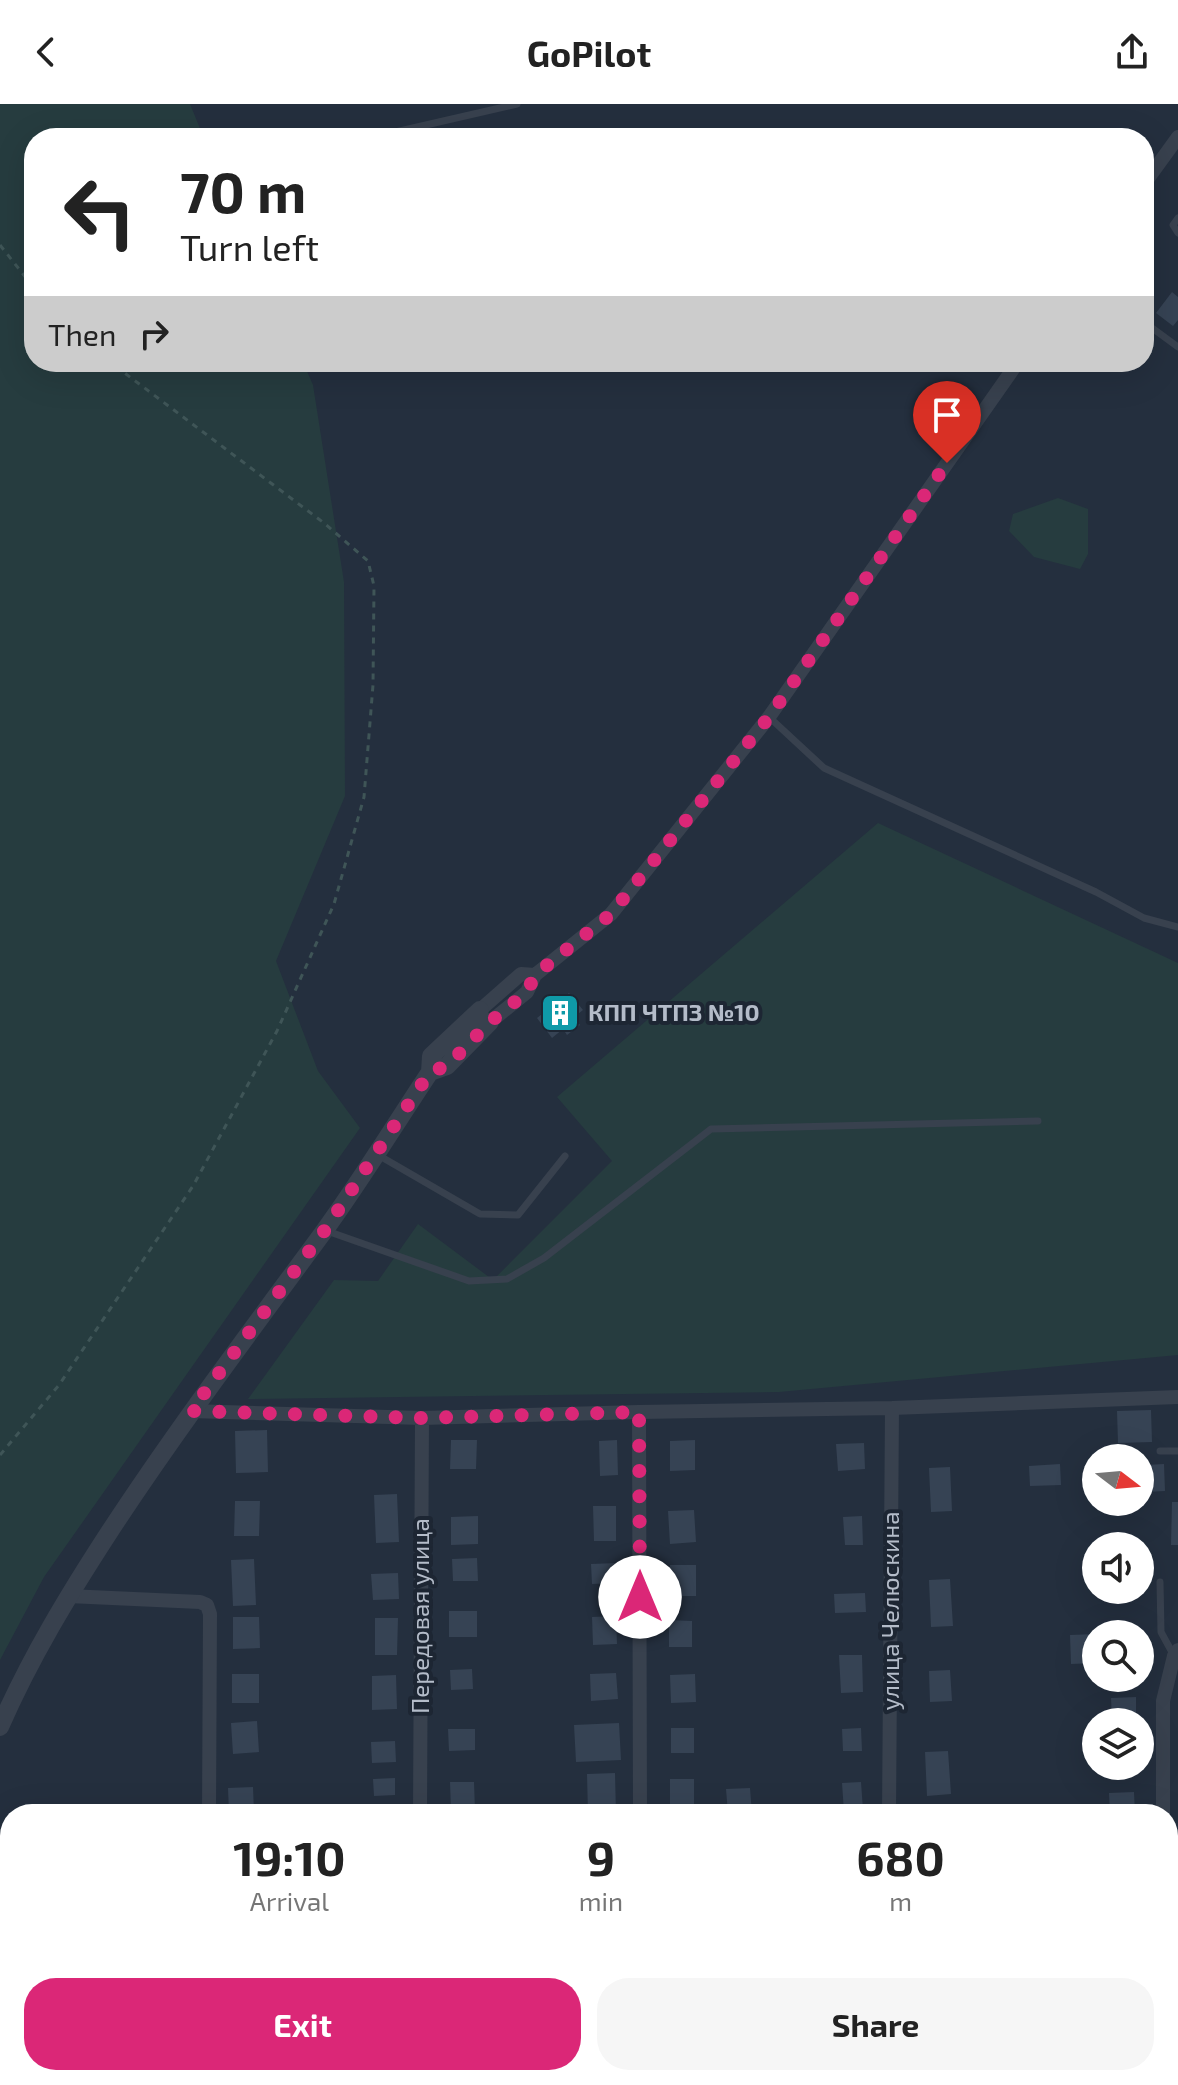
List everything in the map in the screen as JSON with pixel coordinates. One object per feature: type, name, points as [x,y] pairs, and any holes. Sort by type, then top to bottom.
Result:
[{"type":"street","points":[[1154,170],[1178,137]]},
{"type":"street","points":[[0,1727],[68,1596],[191,1411],[325,1230],[430,1072],[431,1056],[485,1016],[521,974],[535,975],[611,914],[769,717],[1011,372]]},
{"type":"street","points":[[191,1411],[422,1418],[892,1408],[1178,1397]]},
{"type":"street","name":"улица Челюскина","points":[[889,1804],[892,1408]]},
{"type":"street","points":[[639,1412],[640,1804]]},
{"type":"street","name":"Передовая улица","points":[[420,1804],[422,1418]]},
{"type":"street","points":[[68,1596],[200,1602],[207,1605],[210,1614],[209,1804]]},
{"type":"street","points":[[1163,1804],[1163,1701],[1176,1653]]},
{"type":"lane","points":[[413,128],[517,104]]},
{"type":"lane","points":[[1178,218],[1173,225],[1178,233]]},
{"type":"lane","points":[[1154,329],[1178,347]]},
{"type":"lane","points":[[769,717],[824,768],[1096,892],[1144,918],[1178,927]]},
{"type":"lane","points":[[325,1230],[469,1281],[507,1279],[544,1258],[711,1129],[1038,1121]]},
{"type":"lane","points":[[376,1154],[480,1214],[518,1215],[565,1156]]},
{"type":"lane","points":[[1160,1451],[1178,1451]]},
{"type":"lane","points":[[1160,1582],[1161,1632],[1176,1653]]},
{"type":"path","points":[[0,245],[24,275]]},
{"type":"path","points":[[0,1455],[59,1385],[193,1186],[277,1031],[334,904],[364,797],[373,685],[374,586],[368,561],[324,523],[123,372]]},
{"type":"green space","points":[[0,104],[190,104],[200,128],[24,128],[24,372],[307,372],[313,385],[344,582],[345,796],[276,961],[318,1071],[360,1128],[44,1577],[0,1660]]},
{"type":"green space","points":[[1058,498],[1088,509],[1088,554],[1080,569],[1034,557],[1009,531],[1013,514]]},
{"type":"green space","points":[[878,823],[1178,963],[1178,1355],[779,1392],[248,1399],[334,1280],[378,1281],[418,1224],[493,1280],[612,1161],[557,1097]]},
{"type":"building","points":[[1172,292],[1178,297],[1178,320],[1173,326],[1156,313]]},
{"type":"building","name":"КПП ЧТПЗ №10","points":[[569,993],[583,1010],[574,1017],[580,1025],[567,1035],[563,1029],[552,1038],[537,1018]]},
{"type":"building","points":[[1151,1410],[1152,1442],[1118,1443],[1117,1411]]},
{"type":"building","points":[[267,1430],[268,1472],[236,1473],[235,1431]]},
{"type":"building","points":[[451,1440],[477,1440],[476,1469],[450,1469]]},
{"type":"building","points":[[617,1440],[618,1475],[600,1476],[599,1441]]},
{"type":"building","points":[[695,1440],[695,1470],[670,1471],[670,1441]]},
{"type":"building","points":[[864,1443],[865,1469],[838,1471],[836,1444]]},
{"type":"building","points":[[1060,1464],[1061,1485],[1030,1486],[1029,1466]]},
{"type":"building","points":[[1164,1464],[1165,1491],[1154,1492],[1154,1465]]},
{"type":"building","points":[[950,1467],[952,1511],[931,1512],[929,1468]]},
{"type":"building","points":[[397,1494],[399,1542],[376,1543],[374,1495]]},
{"type":"building","points":[[235,1501],[260,1501],[259,1536],[234,1536]]},
{"type":"building","points":[[1172,1502],[1178,1502],[1178,1545],[1171,1545]]},
{"type":"building","points":[[593,1506],[616,1506],[616,1541],[594,1541]]},
{"type":"building","points":[[694,1510],[696,1542],[670,1544],[668,1511]]},
{"type":"building","points":[[478,1516],[478,1544],[451,1545],[451,1517]]},
{"type":"building","points":[[862,1516],[863,1545],[845,1545],[843,1517]]},
{"type":"building","points":[[477,1558],[478,1581],[453,1581],[452,1559]]},
{"type":"building","points":[[254,1559],[256,1605],[233,1606],[231,1560]]},
{"type":"building","points":[[617,1563],[618,1583],[592,1584],[591,1564]]},
{"type":"building","points":[[670,1565],[696,1565],[696,1596],[670,1596]]},
{"type":"building","points":[[398,1573],[399,1599],[373,1600],[371,1574]]},
{"type":"building","points":[[950,1579],[953,1626],[931,1627],[929,1580]]},
{"type":"building","points":[[865,1593],[866,1612],[835,1613],[834,1594]]},
{"type":"building","points":[[449,1611],[477,1611],[477,1637],[449,1637]]},
{"type":"building","points":[[616,1616],[617,1644],[593,1645],[592,1617]]},
{"type":"building","points":[[233,1617],[259,1617],[260,1648],[233,1649]]},
{"type":"building","points":[[375,1618],[398,1618],[397,1655],[375,1655]]},
{"type":"building","points":[[669,1620],[692,1621],[692,1647],[669,1647]]},
{"type":"building","points":[[1070,1635],[1082,1635],[1082,1664],[1071,1664]]},
{"type":"building","points":[[839,1655],[862,1655],[863,1692],[841,1693]]},
{"type":"building","points":[[472,1669],[473,1689],[451,1690],[450,1670]]},
{"type":"building","points":[[950,1670],[952,1701],[930,1702],[929,1671]]},
{"type":"building","points":[[616,1673],[618,1699],[591,1701],[590,1674]]},
{"type":"building","points":[[232,1674],[259,1674],[259,1703],[232,1703]]},
{"type":"building","points":[[695,1674],[696,1702],[671,1703],[670,1675]]},
{"type":"building","points":[[396,1675],[397,1709],[372,1710],[372,1676]]},
{"type":"building","points":[[1136,1697],[1136,1708],[1111,1708],[1111,1698]]},
{"type":"building","points":[[257,1721],[259,1752],[233,1754],[231,1723]]},
{"type":"building","points":[[619,1723],[621,1760],[576,1762],[574,1725]]},
{"type":"building","points":[[671,1728],[694,1728],[694,1753],[671,1753]]},
{"type":"building","points":[[861,1728],[862,1751],[843,1751],[842,1729]]},
{"type":"building","points":[[448,1729],[475,1729],[475,1750],[449,1751]]},
{"type":"building","points":[[395,1741],[396,1762],[372,1763],[371,1742]]},
{"type":"building","points":[[948,1751],[951,1794],[927,1796],[925,1752]]},
{"type":"building","points":[[615,1773],[616,1804],[588,1804],[587,1774]]},
{"type":"building","points":[[395,1778],[395,1795],[374,1796],[373,1779]]},
{"type":"building","points":[[670,1779],[694,1779],[694,1804],[670,1804]]},
{"type":"building","points":[[450,1782],[474,1782],[475,1804],[451,1804]]},
{"type":"building","points":[[861,1782],[863,1804],[843,1804],[842,1783]]},
{"type":"building","points":[[253,1787],[254,1804],[229,1804],[228,1788]]},
{"type":"building","points":[[750,1788],[751,1804],[727,1804],[726,1789]]},
{"type":"building","points":[[1134,1792],[1135,1804],[1110,1804],[1109,1793]]},
{"type":"place","name":"КПП ЧТПЗ №10","points":[[560,1013]]},
{"type":"route","points":[[640,1597],[639,1412],[422,1418],[191,1411],[325,1230],[430,1072],[447,1066],[490,1022],[527,992],[535,975],[611,914],[769,717],[947,463]]}]
